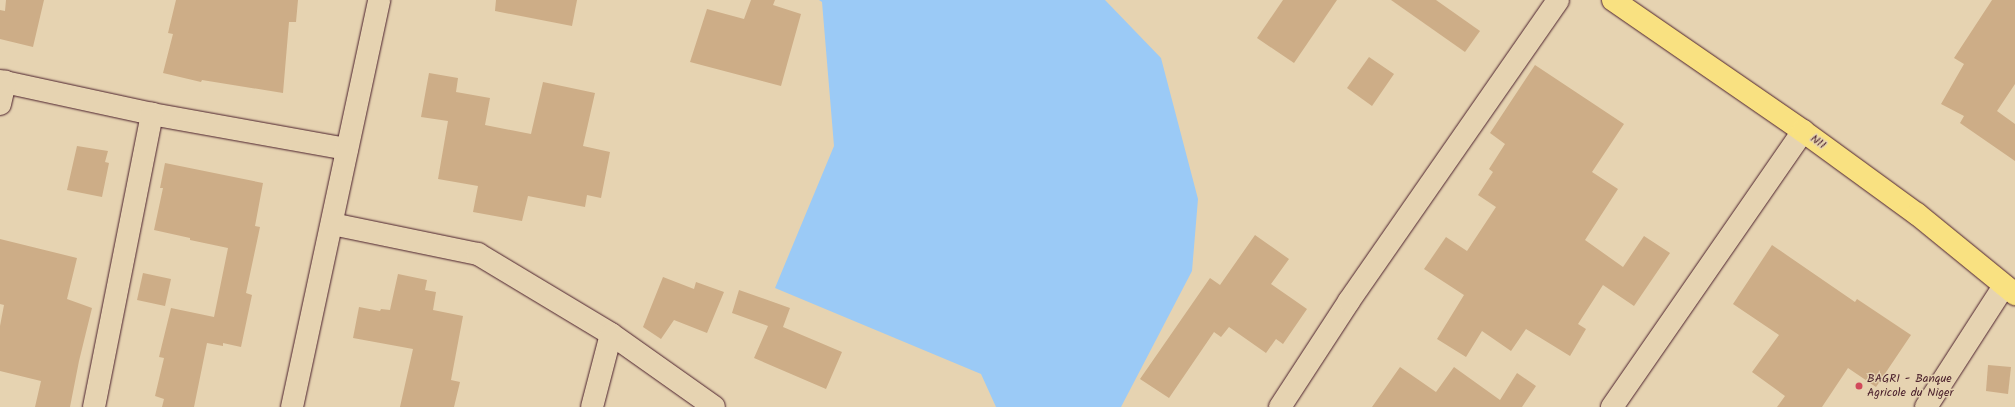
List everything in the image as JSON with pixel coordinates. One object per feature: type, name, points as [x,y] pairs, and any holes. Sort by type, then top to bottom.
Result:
[{"type":"main road","name":"N11","points":[[1613,0],[1803,131],[1917,214],[2010,290]]},
{"type":"street","points":[[292,407],[379,0]]},
{"type":"street","points":[[1280,407],[1349,301],[1558,0]]},
{"type":"street","points":[[0,104],[2,82],[152,114],[347,149]]},
{"type":"street","points":[[94,407],[152,114]]},
{"type":"street","points":[[1612,407],[1803,131]]},
{"type":"street","points":[[332,224],[478,254],[611,334],[714,407]]},
{"type":"street","points":[[1926,407],[2010,290]]},
{"type":"street","points":[[592,407],[611,334]]},
{"type":"water","points":[[819,0],[1105,0],[1161,58],[1198,199],[1192,271],[1121,407],[996,407],[981,374],[775,288],[834,146],[822,2]]},
{"type":"building","points":[[6,0],[44,0],[33,47],[0,39],[0,10],[5,11]]},
{"type":"building","points":[[176,0],[298,0],[296,22],[289,22],[283,93],[202,80],[201,82],[163,73],[173,34],[168,33]]},
{"type":"building","points":[[496,0],[577,0],[572,26],[495,11]]},
{"type":"building","points":[[751,0],[775,0],[773,5],[801,14],[781,86],[690,62],[707,9],[744,19]]},
{"type":"building","points":[[1283,0],[1337,0],[1294,63],[1257,38]]},
{"type":"building","points":[[1391,0],[1436,0],[1480,31],[1465,52]]},
{"type":"building","points":[[1992,0],[2015,0],[2015,84],[1997,111],[2015,124],[2015,161],[1960,123],[1964,116],[1941,104],[1964,64],[1954,58]]},
{"type":"building","points":[[1369,57],[1394,74],[1372,106],[1347,88]]},
{"type":"building","points":[[1535,65],[1624,124],[1592,172],[1618,189],[1585,240],[1623,267],[1644,236],[1670,253],[1634,306],[1603,285],[1578,324],[1586,329],[1570,356],[1526,329],[1511,351],[1482,331],[1466,357],[1437,339],[1464,295],[1424,269],[1446,237],[1467,251],[1496,207],[1478,195],[1493,172],[1489,169],[1505,144],[1490,133]]},
{"type":"building","points":[[429,73],[458,78],[456,92],[490,98],[485,125],[531,134],[543,82],[595,93],[583,146],[610,152],[601,198],[587,195],[585,207],[528,196],[522,221],[473,212],[478,186],[438,179],[448,121],[421,117]]},
{"type":"building","points":[[77,146],[108,151],[105,162],[109,163],[102,197],[67,190]]},
{"type":"building","points":[[165,163],[263,183],[255,226],[260,227],[246,293],[252,295],[241,347],[223,343],[223,346],[207,343],[194,407],[162,407],[164,399],[155,396],[164,358],[159,357],[171,308],[214,317],[228,248],[190,240],[190,238],[154,230],[163,188],[160,188]]},
{"type":"building","points":[[1255,235],[1289,259],[1271,284],[1307,309],[1283,344],[1276,339],[1266,353],[1229,327],[1221,337],[1214,332],[1169,398],[1140,379],[1210,278],[1220,285]]},
{"type":"building","points":[[0,239],[77,258],[67,299],[92,308],[70,407],[35,407],[41,381],[0,371],[0,326],[4,305],[0,304]]},
{"type":"building","points":[[1772,245],[1855,302],[1857,299],[1911,335],[1876,387],[1848,368],[1822,407],[1777,407],[1785,396],[1752,372],[1779,335],[1733,304]]},
{"type":"building","points":[[143,273],[171,279],[165,306],[137,300]]},
{"type":"building","points":[[398,274],[427,280],[425,290],[436,292],[433,310],[463,316],[451,380],[460,382],[454,407],[400,407],[413,349],[353,338],[359,307],[380,311],[381,309],[390,310]]},
{"type":"building","points":[[663,277],[694,289],[696,282],[724,292],[707,333],[674,320],[661,339],[643,327]]},
{"type":"building","points":[[739,290],[790,308],[783,327],[842,352],[826,389],[754,358],[768,326],[732,313]]},
{"type":"building","points":[[1988,365],[2011,367],[2008,394],[1986,391]]},
{"type":"building","points":[[1400,367],[1436,392],[1454,367],[1500,400],[1517,373],[1536,386],[1522,407],[1372,407]]},
{"type":"place","name":"BAGRI - Banque Agricole du Niger","points":[[1859,386]]}]
